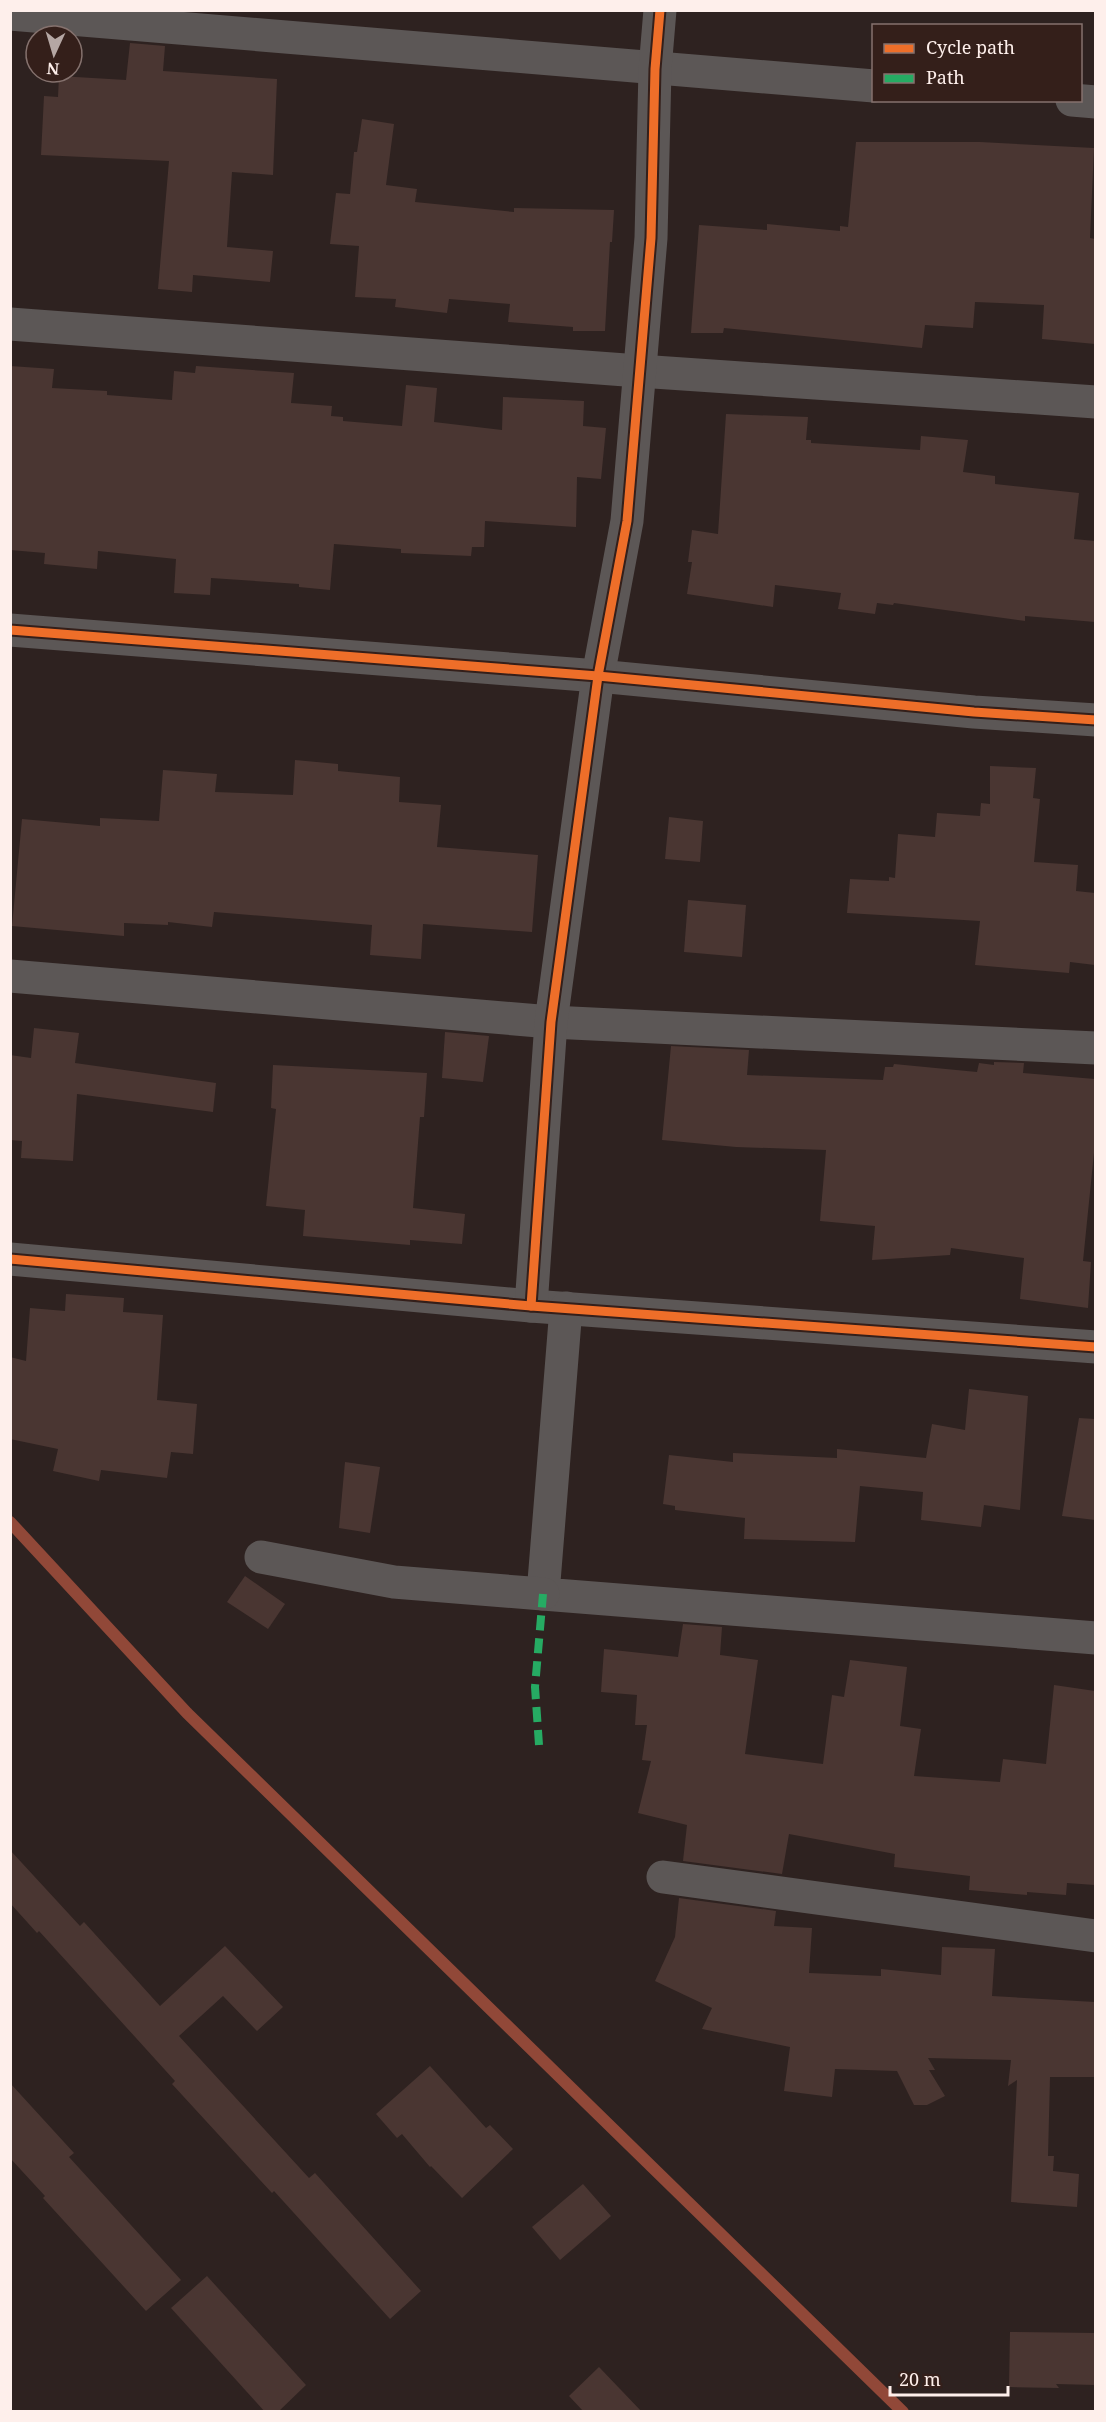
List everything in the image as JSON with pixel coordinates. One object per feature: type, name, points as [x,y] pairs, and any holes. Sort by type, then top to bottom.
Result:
[{"type":"street","points":[[531,1306],[551,1022],[597,676],[627,521],[651,238],[655,69],[660,10]]},
{"type":"street","points":[[10,14],[872,86]]},
{"type":"street","points":[[10,324],[1095,402]]},
{"type":"street","points":[[10,630],[597,676],[974,712],[1095,720]]},
{"type":"street","points":[[10,976],[551,1022],[1095,1048]]},
{"type":"street","points":[[10,1259],[531,1306],[1095,1347]]},
{"type":"street","points":[[543,1593],[567,1308]]},
{"type":"street","points":[[261,1557],[394,1582],[1095,1638]]},
{"type":"street","points":[[663,1877],[1095,1936]]},
{"type":"building","points":[[130,43],[165,46],[163,71],[277,79],[273,175],[232,172],[227,247],[273,251],[270,282],[193,275],[192,292],[158,289],[169,161],[41,155],[44,96],[58,97],[59,84],[84,84],[84,77],[126,80]]},
{"type":"building","points":[[362,119],[394,124],[386,185],[417,189],[415,202],[514,212],[514,208],[614,210],[605,331],[573,331],[573,327],[508,322],[510,304],[449,299],[447,313],[395,307],[396,299],[355,297],[359,246],[330,244],[336,193],[350,194],[354,152],[357,152]]},
{"type":"building","points":[[856,142],[980,142],[1094,148],[1090,238],[1095,239],[1095,344],[1042,339],[1044,305],[975,302],[973,328],[925,325],[922,348],[724,328],[723,333],[691,333],[699,225],[767,230],[767,224],[840,231],[840,226],[848,227]]},
{"type":"building","points":[[10,366],[54,369],[52,388],[107,391],[107,395],[172,400],[174,371],[195,373],[196,366],[294,373],[291,403],[332,406],[331,416],[343,417],[343,421],[402,426],[406,385],[437,388],[434,422],[502,430],[503,397],[584,401],[583,426],[606,428],[601,479],[577,477],[576,527],[485,521],[484,547],[472,547],[471,556],[401,553],[401,549],[334,544],[330,590],[299,587],[299,584],[211,578],[210,595],[174,593],[176,559],[98,551],[97,569],[44,564],[45,553],[10,550]]},
{"type":"building","points":[[726,414],[808,417],[806,440],[811,440],[811,443],[920,450],[921,436],[968,440],[963,472],[995,476],[995,484],[1079,493],[1074,539],[1095,541],[1095,622],[1025,616],[1025,621],[894,603],[893,605],[877,603],[875,614],[838,609],[841,593],[775,585],[773,607],[687,594],[692,562],[688,562],[692,530],[718,534]]},
{"type":"building","points":[[295,760],[338,764],[338,771],[400,777],[399,802],[441,805],[437,847],[538,855],[532,932],[423,924],[421,959],[370,955],[372,925],[214,912],[212,927],[168,922],[168,925],[124,923],[124,936],[12,926],[22,819],[100,826],[100,818],[159,821],[163,770],[217,774],[215,792],[293,795]]},
{"type":"building","points":[[990,766],[1036,768],[1033,798],[1040,799],[1034,862],[1078,865],[1076,891],[1095,893],[1095,965],[1070,962],[1069,973],[975,965],[980,921],[847,913],[850,879],[889,881],[889,877],[895,878],[898,834],[935,837],[937,813],[980,816],[981,803],[990,804]]},
{"type":"building","points":[[669,817],[703,821],[700,862],[665,859]]},
{"type":"building","points":[[688,900],[746,905],[742,957],[684,952]]},
{"type":"building","points":[[34,1028],[79,1033],[75,1063],[216,1083],[213,1112],[77,1094],[73,1161],[21,1158],[22,1141],[10,1140],[10,1055],[31,1058]]},
{"type":"building","points":[[445,1032],[489,1036],[483,1082],[442,1078]]},
{"type":"building","points":[[671,1046],[749,1050],[747,1075],[883,1080],[885,1067],[893,1067],[894,1064],[977,1072],[979,1063],[994,1065],[994,1062],[1024,1063],[1023,1073],[1095,1079],[1095,1143],[1083,1261],[1091,1262],[1088,1308],[1020,1299],[1024,1258],[951,1248],[950,1255],[872,1260],[875,1226],[820,1221],[826,1150],[736,1147],[662,1140]]},
{"type":"building","points":[[273,1065],[427,1073],[424,1117],[420,1117],[413,1208],[465,1214],[462,1244],[410,1240],[410,1245],[303,1236],[305,1210],[266,1206],[276,1109],[271,1108]]},
{"type":"building","points":[[66,1294],[124,1298],[123,1312],[163,1315],[157,1400],[197,1404],[193,1454],[171,1452],[167,1478],[101,1470],[99,1481],[53,1471],[58,1449],[10,1439],[10,1357],[26,1361],[30,1308],[65,1311]]},
{"type":"building","points":[[969,1389],[1028,1396],[1020,1510],[984,1505],[981,1527],[921,1520],[923,1492],[860,1486],[855,1542],[744,1539],[745,1518],[675,1510],[675,1506],[663,1504],[669,1455],[733,1462],[733,1453],[837,1458],[837,1449],[926,1458],[932,1424],[965,1430]]},
{"type":"building","points":[[1079,1418],[1095,1419],[1095,1520],[1062,1516]]},
{"type":"building","points":[[345,1462],[380,1467],[370,1533],[339,1528]]},
{"type":"building","points":[[245,1576],[285,1604],[268,1629],[227,1602]]},
{"type":"building","points":[[683,1624],[722,1627],[720,1655],[758,1660],[745,1754],[823,1764],[832,1695],[844,1697],[850,1660],[907,1667],[900,1726],[921,1729],[914,1776],[1000,1782],[1003,1759],[1046,1764],[1054,1685],[1095,1691],[1095,1885],[1067,1883],[1066,1895],[1027,1892],[1027,1895],[969,1890],[970,1876],[894,1867],[895,1854],[789,1834],[782,1874],[683,1861],[687,1825],[638,1813],[651,1761],[642,1760],[647,1725],[635,1725],[637,1695],[601,1692],[604,1649],[678,1657]]},
{"type":"building","points":[[10,1850],[80,1926],[84,1922],[160,2006],[225,1946],[283,2007],[257,2031],[223,1996],[179,2036],[309,2178],[315,2173],[421,2291],[390,2319],[274,2191],[272,2193],[172,2084],[175,2081],[39,1931],[37,1933],[10,1903]]},
{"type":"building","points":[[679,1898],[776,1911],[774,1926],[812,1928],[809,1973],[881,1976],[881,1969],[941,1975],[942,1947],[995,1949],[992,1996],[1095,2002],[1095,2077],[1050,2077],[1048,2156],[1054,2156],[1053,2171],[1079,2174],[1077,2207],[1011,2202],[1017,2080],[1008,2086],[1011,2060],[928,2058],[935,2070],[929,2070],[945,2096],[927,2105],[914,2105],[897,2071],[835,2069],[832,2097],[784,2091],[790,2047],[702,2029],[712,2008],[655,1981],[675,1937]]},
{"type":"building","points":[[430,2066],[486,2128],[490,2125],[513,2149],[462,2198],[430,2167],[402,2134],[397,2138],[376,2114]]},
{"type":"building","points":[[10,2083],[74,2153],[69,2157],[181,2280],[146,2311],[43,2198],[45,2196],[10,2158]]},
{"type":"building","points":[[583,2184],[611,2216],[560,2260],[532,2227]]},
{"type":"building","points":[[207,2276],[306,2385],[278,2412],[265,2412],[171,2308]]},
{"type":"building","points":[[1010,2332],[1095,2333],[1095,2385],[1056,2384],[1059,2388],[1009,2387]]},
{"type":"building","points":[[599,2367],[642,2412],[584,2412],[569,2396]]},
{"type":"waterway","points":[[10,1522],[187,1713],[903,2412]]},
{"type":"marked path","points":[[539,1745],[535,1687],[543,1594]]},
{"type":"cycle path","points":[[531,1306],[551,1022],[598,676],[627,521],[651,238],[655,69],[660,10]]},
{"type":"cycle path","points":[[10,630],[598,676],[974,712],[1096,720]]},
{"type":"cycle path","points":[[10,1259],[531,1306],[1096,1347]]}]
